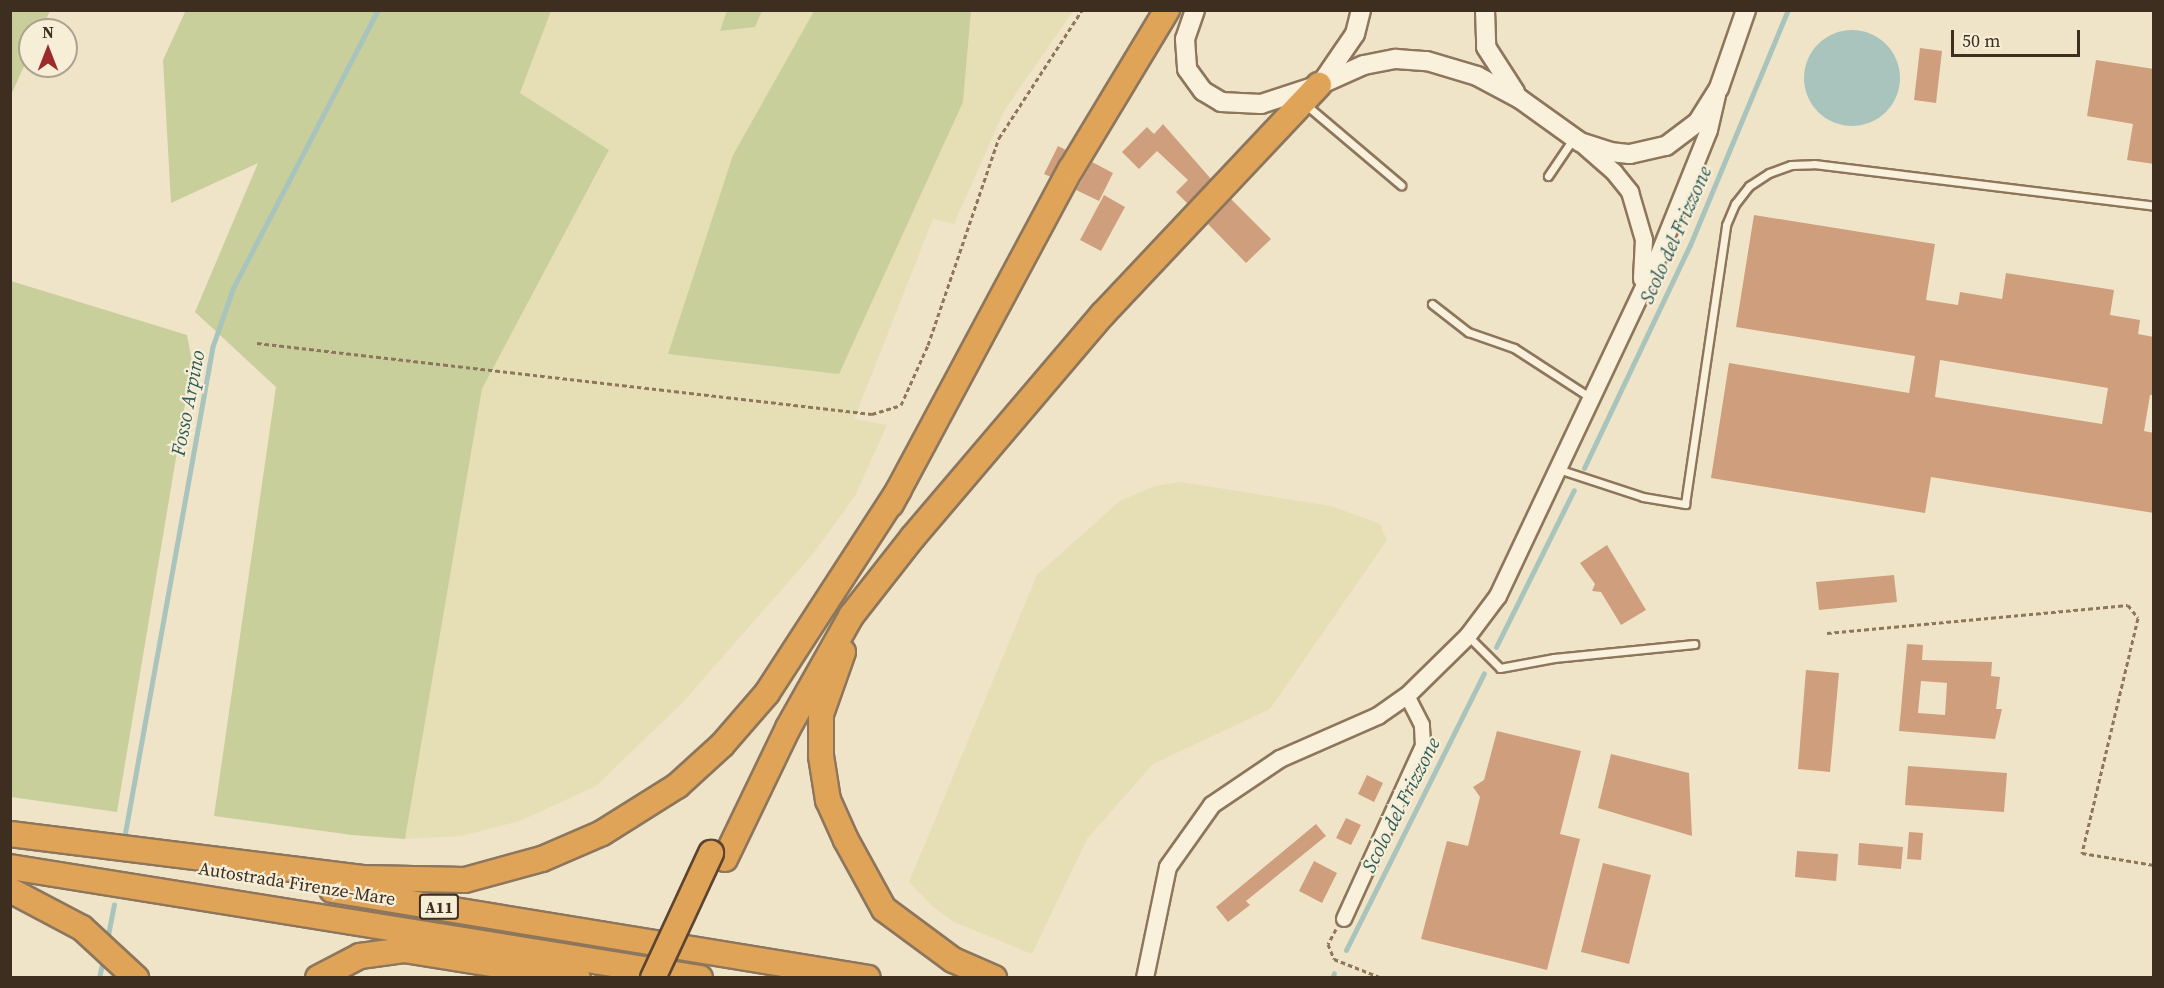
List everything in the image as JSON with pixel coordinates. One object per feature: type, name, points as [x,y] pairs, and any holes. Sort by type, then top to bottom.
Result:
[{"type":"highway","points":[[669,978],[718,856],[820,631],[899,490],[1071,169],[1167,10]]},
{"type":"highway","points":[[653,978],[851,616],[913,537],[1103,314],[1319,85]]},
{"type":"highway","points":[[10,836],[362,878],[465,880],[542,860],[602,833],[677,786],[722,745],[766,693],[899,490]]},
{"type":"highway","points":[[913,537],[845,645],[821,714],[821,756],[828,800],[864,877],[884,909],[953,960],[994,978]]},
{"type":"highway","name":"Autostrada Firenze-Mare","points":[[10,836],[868,978]]},
{"type":"highway","name":"Autostrada Firenze-Mare","points":[[10,867],[700,978]]},
{"type":"highway","points":[[10,890],[82,928],[136,978]]},
{"type":"highway","points":[[318,978],[360,956],[404,950],[578,978]]},
{"type":"main road","points":[[1195,10],[1185,39],[1185,56],[1194,81],[1209,96],[1235,105],[1250,106],[1319,85],[1364,65],[1412,59],[1459,69],[1520,99],[1577,140],[1620,154],[1643,153],[1666,146],[1696,123],[1719,88],[1746,10]]},
{"type":"main road","points":[[1319,85],[1355,34],[1361,10]]},
{"type":"main road","points":[[1485,10],[1486,47],[1497,69],[1520,99]]},
{"type":"main road","points":[[1731,49],[1737,10]]},
{"type":"street","points":[[1145,978],[1168,867],[1212,805],[1280,759],[1378,716],[1407,696],[1468,636],[1497,596],[1591,399],[1692,177],[1719,88]]},
{"type":"street","points":[[1577,140],[1624,183],[1638,212],[1645,259],[1638,297]]},
{"type":"street","points":[[1344,919],[1423,746],[1422,725],[1407,696]]},
{"type":"lane","points":[[1303,103],[1401,185]]},
{"type":"lane","points":[[1548,176],[1577,140]]},
{"type":"lane","points":[[1558,469],[1643,497],[1685,504],[1726,225],[1735,204],[1749,186],[1769,173],[1791,165],[1814,164],[2154,206]]},
{"type":"lane","points":[[1432,304],[1468,332],[1514,348],[1591,399]]},
{"type":"lane","points":[[1468,636],[1500,668],[1554,657],[1695,644]]},
{"type":"path","points":[[256,343],[872,414],[901,405],[928,345],[999,138],[1082,10]]},
{"type":"path","points":[[1827,633],[2128,605],[2138,618],[2082,853],[2154,865]]},
{"type":"path","points":[[1344,919],[1328,944],[1334,959],[1382,978]]},
{"type":"shaded area","points":[[551,11],[727,11],[720,31],[755,27],[762,11],[814,11],[733,155],[963,102],[971,11],[1073,11],[1004,111],[954,224],[933,219],[854,419],[887,425],[855,496],[812,555],[684,701],[596,786],[520,821],[461,836],[405,839],[482,389],[609,151],[520,93]]},
{"type":"shaded area","points":[[1181,482],[1331,506],[1380,524],[1387,540],[1270,709],[1153,764],[1087,839],[1032,954],[954,922],[933,907],[909,882],[1037,575],[1120,501],[1155,486]]},
{"type":"green space","points":[[11,10],[50,11],[47,18],[18,18],[19,78],[11,95]]},
{"type":"green space","points":[[186,10],[551,11],[520,93],[609,150],[482,389],[405,839],[352,835],[214,816],[276,387],[195,312],[258,163],[171,203],[163,60]]},
{"type":"green space","points":[[727,10],[762,11],[755,27],[720,31]]},
{"type":"green space","points":[[814,11],[971,11],[963,102],[839,374],[668,354],[733,155]]},
{"type":"green space","points":[[11,281],[187,335],[192,362],[117,812],[11,797]]},
{"type":"water","points":[[1852,30],[1870,34],[1886,44],[1896,60],[1900,78],[1896,96],[1886,112],[1870,122],[1852,126],[1834,122],[1818,112],[1808,96],[1804,78],[1808,60],[1818,44],[1834,34]]},
{"type":"building","points":[[1920,48],[1942,51],[1936,103],[1914,100]]},
{"type":"building","points":[[2096,60],[2154,69],[2154,164],[2127,160],[2133,124],[2087,116]]},
{"type":"building","points":[[1163,124],[1211,179],[1188,204],[1176,192],[1188,180],[1157,151],[1139,169],[1122,152],[1147,127],[1154,134]]},
{"type":"building","points":[[1058,146],[1066,150],[1051,177],[1044,174]]},
{"type":"building","points":[[1092,162],[1113,173],[1099,201],[1076,190]]},
{"type":"building","points":[[1104,195],[1125,207],[1101,251],[1080,240]]},
{"type":"building","points":[[1231,199],[1271,239],[1246,263],[1208,224]]},
{"type":"building","points":[[1754,215],[1935,244],[1926,300],[1958,305],[1960,292],[2002,299],[2006,273],[2114,290],[2110,315],[2140,320],[2138,334],[2154,337],[2154,395],[2150,395],[2144,431],[2154,433],[2154,513],[1931,477],[1925,513],[1711,478],[1729,363],[1909,393],[1915,356],[1736,327]],"holes":[[[1940,360],[2108,388],[2102,424],[1935,397]]]},
{"type":"building","points":[[1607,545],[1646,610],[1621,625],[1601,592],[1592,591],[1595,584],[1580,563]]},
{"type":"building","points":[[1894,575],[1897,602],[1819,610],[1816,582]]},
{"type":"building","points":[[1907,644],[1923,645],[1922,660],[1992,662],[1991,676],[2000,677],[1996,709],[2002,709],[1995,739],[1899,731]],"holes":[[[1921,681],[1947,683],[1945,715],[1918,713]]]},
{"type":"building","points":[[1806,670],[1839,673],[1830,772],[1798,769]]},
{"type":"building","points":[[1497,731],[1581,751],[1560,834],[1580,839],[1547,970],[1421,939],[1447,841],[1468,846],[1480,797],[1473,787],[1484,780]]},
{"type":"building","points":[[1611,754],[1689,773],[1692,836],[1598,808]]},
{"type":"building","points":[[1908,766],[2007,773],[2004,812],[1905,805]]},
{"type":"building","points":[[1367,775],[1383,783],[1374,802],[1358,794]]},
{"type":"building","points":[[1346,818],[1361,825],[1351,845],[1336,838]]},
{"type":"building","points":[[1316,824],[1326,836],[1246,901],[1250,905],[1228,922],[1216,907]]},
{"type":"building","points":[[1909,832],[1923,833],[1921,860],[1907,859]]},
{"type":"building","points":[[1859,843],[1903,847],[1901,869],[1858,865]]},
{"type":"building","points":[[1797,851],[1838,854],[1836,881],[1795,877]]},
{"type":"building","points":[[1314,861],[1337,873],[1322,903],[1299,891]]},
{"type":"building","points":[[1603,863],[1651,875],[1629,964],[1581,952]]},
{"type":"waterway","name":"Fosso Arpino","points":[[125,833],[212,348],[233,288],[378,10]]},
{"type":"waterway","name":"Scolo del Frizzone","points":[[1584,468],[1690,245],[1788,10]]},
{"type":"waterway","name":"Scolo del Frizzone","points":[[1496,647],[1574,490]]},
{"type":"waterway","name":"Scolo del Frizzone","points":[[1346,950],[1484,673]]},
{"type":"waterway","name":"Fosso Arpino","points":[[108,935],[114,905]]},
{"type":"waterway","name":"Fosso Arpino","points":[[99,978],[102,964]]},
{"type":"waterway","points":[[1332,978],[1334,973]]}]
